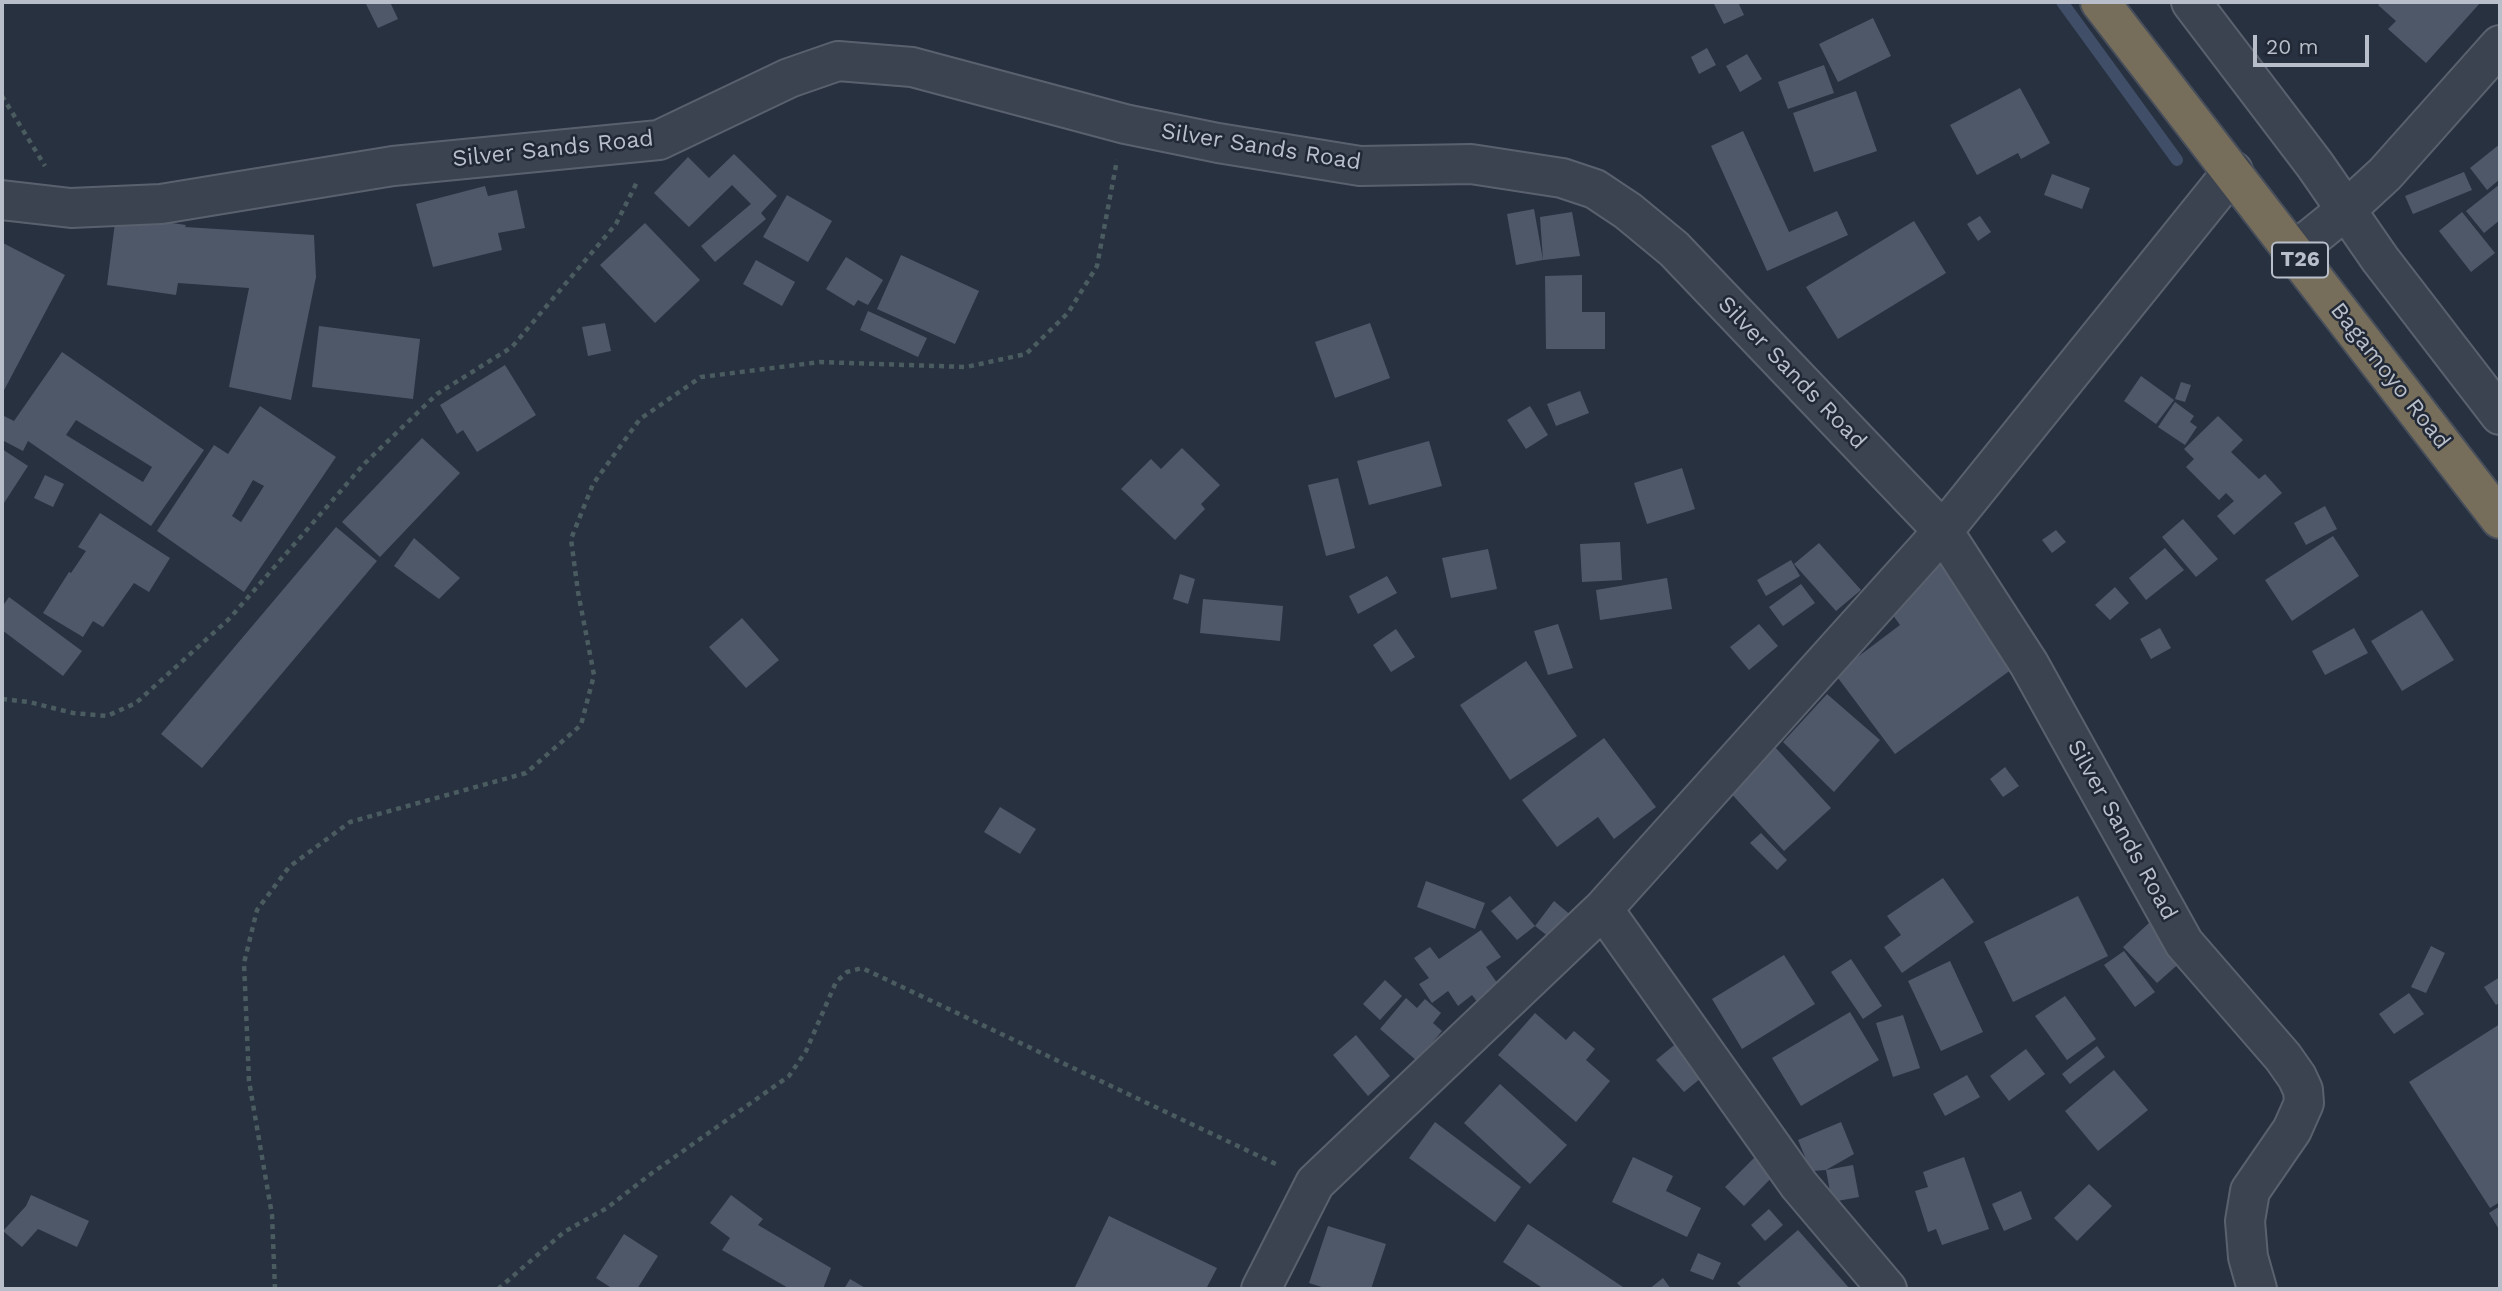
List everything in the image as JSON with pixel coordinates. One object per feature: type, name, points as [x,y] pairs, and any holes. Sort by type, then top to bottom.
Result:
[{"type":"highway","name":"Bagamoyo Road","points":[[2100,2],[2500,519]]},
{"type":"street","points":[[2191,2],[2347,209],[2380,259],[2500,415]]},
{"type":"street","points":[[2294,252],[2385,174],[2500,45]]},
{"type":"street","name":"Silver Sands Road","points":[[2,200],[71,208],[161,204],[393,166],[659,140],[789,78],[838,61],[912,67],[1125,124],[1218,143],[1360,166],[1471,164],[1562,178],[1595,189],[1628,211],[1674,249],[1943,531],[2029,664],[2184,943],[2283,1057],[2297,1077],[2303,1090],[2304,1103],[2292,1130],[2250,1191],[2245,1221],[2248,1257],[2257,1289]]},
{"type":"street","points":[[1261,1289],[1315,1183],[1603,909],[1943,531],[2233,171]]},
{"type":"street","points":[[1603,909],[1799,1185],[1888,1289]]},
{"type":"path","points":[[2,96],[71,208]]},
{"type":"path","points":[[275,1289],[272,1215],[249,1081],[244,963],[257,910],[273,888],[289,867],[350,822],[526,773],[581,726],[594,675],[571,539],[593,484],[640,419],[701,377],[820,362],[966,367],[1026,354],[1068,313],[1097,266],[1125,124]]},
{"type":"path","points":[[2,699],[29,702],[73,713],[107,716],[136,703],[160,683],[230,618],[365,463],[436,394],[512,347],[616,224],[659,140]]},
{"type":"path","points":[[498,1289],[564,1233],[607,1208],[652,1172],[789,1076],[806,1051],[836,982],[847,972],[862,968],[1315,1183]]},
{"type":"building","points":[[365,2],[390,2],[398,19],[378,28]]},
{"type":"building","points":[[1713,2],[1738,2],[1744,15],[1724,24]]},
{"type":"building","points":[[2381,2],[2481,2],[2426,63],[2388,29],[2396,21],[2378,5]]},
{"type":"building","points":[[1873,18],[1891,56],[1838,82],[1819,44]]},
{"type":"building","points":[[1707,48],[1716,65],[1699,74],[1691,57]]},
{"type":"building","points":[[1747,54],[1762,79],[1740,92],[1726,66]]},
{"type":"building","points":[[1824,65],[1834,93],[1788,109],[1778,82]]},
{"type":"building","points":[[2020,88],[2050,143],[2021,159],[2018,153],[1977,175],[1950,125]]},
{"type":"building","points":[[1856,91],[1877,151],[1814,172],[1793,113]]},
{"type":"building","points":[[1743,131],[1789,232],[1837,211],[1848,235],[1767,271],[1711,146]]},
{"type":"building","points":[[2500,144],[2500,179],[2487,190],[2470,168]]},
{"type":"building","points":[[734,154],[777,196],[761,213],[766,219],[715,262],[701,246],[751,204],[732,185],[689,227],[654,193],[688,157],[709,178]]},
{"type":"building","points":[[2464,172],[2472,190],[2413,214],[2405,196]]},
{"type":"building","points":[[2052,174],[2090,188],[2082,209],[2044,195]]},
{"type":"building","points":[[2500,184],[2500,220],[2484,233],[2466,211]]},
{"type":"building","points":[[485,186],[488,196],[517,190],[525,228],[498,233],[502,250],[433,267],[416,204]]},
{"type":"building","points":[[787,195],[832,221],[808,262],[763,237]]},
{"type":"building","points":[[1534,209],[1543,260],[1516,265],[1507,214]]},
{"type":"building","points":[[1572,212],[1580,256],[1543,260],[1540,217]]},
{"type":"building","points":[[2462,212],[2495,253],[2471,272],[2439,231]]},
{"type":"building","points":[[116,215],[186,225],[185,227],[314,235],[316,277],[291,400],[229,387],[249,288],[178,283],[176,295],[107,285]]},
{"type":"building","points":[[1980,216],[1991,232],[1978,241],[1967,224]]},
{"type":"building","points":[[1914,221],[1946,273],[1838,339],[1806,287]]},
{"type":"building","points":[[645,223],[700,280],[655,323],[600,265]]},
{"type":"building","points":[[3,243],[65,275],[2,394],[2,245]]},
{"type":"building","points":[[901,255],[979,291],[955,344],[877,309]]},
{"type":"building","points":[[846,257],[883,280],[868,305],[858,300],[854,306],[826,289]]},
{"type":"building","points":[[756,260],[795,282],[782,306],[743,284]]},
{"type":"building","points":[[1582,275],[1582,312],[1605,312],[1605,349],[1546,349],[1545,276]]},
{"type":"building","points":[[868,311],[927,338],[918,357],[860,330]]},
{"type":"building","points":[[605,323],[611,351],[588,356],[582,327]]},
{"type":"building","points":[[1370,323],[1390,378],[1335,398],[1315,342]]},
{"type":"building","points":[[319,326],[420,339],[413,399],[312,387]]},
{"type":"building","points":[[62,352],[204,450],[151,526],[28,441],[23,451],[2,440],[2,415],[14,421]],"holes":[[[76,420],[152,467],[143,482],[66,435]]]},
{"type":"building","points":[[505,365],[536,415],[477,452],[463,430],[457,434],[440,405]]},
{"type":"building","points":[[2141,376],[2174,400],[2156,424],[2124,401]]},
{"type":"building","points":[[2181,382],[2191,385],[2185,402],[2175,399]]},
{"type":"building","points":[[1580,391],[1589,413],[1556,426],[1547,404]]},
{"type":"building","points":[[2175,402],[2194,416],[2190,422],[2197,427],[2185,445],[2158,427]]},
{"type":"building","points":[[260,406],[336,457],[244,592],[157,531],[214,445],[228,454]],"holes":[[[253,480],[264,486],[241,522],[232,516]]]},
{"type":"building","points":[[1530,406],[1548,435],[1526,449],[1507,420]]},
{"type":"building","points":[[2218,416],[2243,440],[2231,452],[2259,479],[2265,474],[2282,493],[2234,535],[2217,516],[2234,501],[2226,493],[2219,500],[2186,467],[2194,459],[2184,449]]},
{"type":"building","points":[[422,438],[460,473],[380,557],[342,522]]},
{"type":"building","points":[[1429,441],[1442,486],[1369,505],[1357,461]]},
{"type":"building","points":[[1182,448],[1220,485],[1201,504],[1205,509],[1175,540],[1121,489],[1151,459],[1161,469]]},
{"type":"building","points":[[2,449],[28,466],[2,506]]},
{"type":"building","points":[[1682,468],[1695,509],[1647,524],[1634,483]]},
{"type":"building","points":[[45,475],[64,484],[53,507],[34,498]]},
{"type":"building","points":[[1338,478],[1355,548],[1326,556],[1308,485]]},
{"type":"building","points":[[2325,506],[2337,529],[2306,545],[2294,523]]},
{"type":"building","points":[[100,513],[170,558],[149,592],[134,583],[103,627],[93,621],[83,637],[43,613],[86,551],[78,547]]},
{"type":"building","points":[[2183,519],[2218,559],[2196,577],[2162,537]]},
{"type":"building","points":[[336,527],[377,561],[202,768],[161,734]]},
{"type":"building","points":[[2056,530],[2066,542],[2052,553],[2042,540]]},
{"type":"building","points":[[2333,536],[2359,576],[2292,621],[2265,580]]},
{"type":"building","points":[[414,538],[460,578],[439,599],[394,566]]},
{"type":"building","points":[[1620,542],[1622,580],[1582,582],[1580,544]]},
{"type":"building","points":[[1819,543],[1861,590],[1836,611],[1794,564]]},
{"type":"building","points":[[2165,548],[2184,570],[2146,600],[2129,578]]},
{"type":"building","points":[[1488,549],[1497,589],[1451,598],[1442,558]]},
{"type":"building","points":[[1943,558],[2019,664],[1895,754],[1835,674],[1900,625],[1885,604]]},
{"type":"building","points":[[1791,560],[1800,576],[1766,596],[1757,580]]},
{"type":"building","points":[[1180,574],[1195,579],[1188,604],[1173,599]]},
{"type":"building","points":[[1387,576],[1397,593],[1358,614],[1349,596]]},
{"type":"building","points":[[1667,578],[1672,609],[1600,620],[1596,590]]},
{"type":"building","points":[[1801,584],[1815,603],[1783,626],[1769,607]]},
{"type":"building","points":[[2115,587],[2129,603],[2110,620],[2095,605]]},
{"type":"building","points":[[9,597],[82,651],[63,676],[2,630],[2,607]]},
{"type":"building","points":[[1203,599],[1283,606],[1280,641],[1200,633]]},
{"type":"building","points":[[2422,610],[2454,660],[2402,691],[2371,641]]},
{"type":"building","points":[[742,618],[779,660],[746,688],[709,647]]},
{"type":"building","points":[[1558,624],[1573,668],[1548,675],[1534,631]]},
{"type":"building","points":[[1759,624],[1778,646],[1749,670],[1730,647]]},
{"type":"building","points":[[2160,628],[2171,648],[2151,659],[2140,639]]},
{"type":"building","points":[[2354,628],[2368,653],[2325,675],[2312,651]]},
{"type":"building","points":[[1396,629],[1415,657],[1391,672],[1373,645]]},
{"type":"building","points":[[1526,661],[1577,736],[1510,780],[1460,705]]},
{"type":"building","points":[[1827,694],[1880,740],[1834,792],[1783,742]]},
{"type":"building","points":[[1604,738],[1656,807],[1614,839],[1598,817],[1557,847],[1522,800]]},
{"type":"building","points":[[1774,746],[1831,808],[1784,851],[1727,789]]},
{"type":"building","points":[[2005,767],[2019,786],[2003,797],[1990,779]]},
{"type":"building","points":[[1000,807],[1036,829],[1020,854],[984,832]]},
{"type":"building","points":[[1761,833],[1787,860],[1777,870],[1750,843]]},
{"type":"building","points":[[1943,878],[1974,922],[1902,973],[1884,947],[1901,935],[1887,916]]},
{"type":"building","points":[[1426,881],[1485,903],[1475,929],[1417,907]]},
{"type":"building","points":[[1510,896],[1535,926],[1517,940],[1491,911]]},
{"type":"building","points":[[2078,896],[2108,956],[2013,1002],[1984,942]]},
{"type":"building","points":[[1554,901],[1573,917],[1554,941],[1535,926]]},
{"type":"building","points":[[2149,923],[2183,960],[2157,983],[2123,947]]},
{"type":"building","points":[[1481,930],[1501,957],[1486,967],[1500,987],[1478,1003],[1472,995],[1458,1006],[1448,991],[1432,1003],[1419,984],[1429,978],[1414,958],[1430,947],[1439,959]]},
{"type":"building","points":[[2431,946],[2445,953],[2426,993],[2411,987]]},
{"type":"building","points":[[2124,951],[2155,992],[2135,1007],[2104,965]]},
{"type":"building","points":[[1784,955],[1815,1004],[1742,1049],[1712,999]]},
{"type":"building","points":[[1851,959],[1882,1006],[1863,1019],[1831,972]]},
{"type":"building","points":[[1950,961],[1983,1032],[1941,1051],[1908,981]]},
{"type":"building","points":[[2500,977],[2500,1002],[2496,1005],[2484,987]]},
{"type":"building","points":[[1385,980],[1402,996],[1380,1020],[1363,1004]]},
{"type":"building","points":[[2409,993],[2424,1014],[2394,1034],[2379,1014]]},
{"type":"building","points":[[2065,996],[2096,1039],[2067,1060],[2035,1016]]},
{"type":"building","points":[[1406,998],[1417,1008],[1425,999],[1441,1013],[1433,1023],[1442,1031],[1417,1061],[1380,1029]]},
{"type":"building","points":[[1850,1012],[1879,1060],[1801,1106],[1772,1058]]},
{"type":"building","points":[[1535,1013],[1566,1040],[1574,1031],[1595,1049],[1586,1060],[1610,1081],[1576,1122],[1498,1055]]},
{"type":"building","points":[[1903,1015],[1920,1068],[1893,1077],[1876,1023]]},
{"type":"building","points":[[2500,1024],[2500,1202],[2490,1208],[2409,1082]]},
{"type":"building","points":[[1356,1035],[1390,1076],[1368,1096],[1333,1055]]},
{"type":"building","points":[[1684,1037],[1712,1069],[1684,1092],[1656,1060]]},
{"type":"building","points":[[2097,1046],[2105,1057],[2070,1084],[2062,1074]]},
{"type":"building","points":[[2026,1049],[2045,1074],[2009,1101],[1990,1076]]},
{"type":"building","points":[[2114,1070],[2148,1110],[2098,1151],[2065,1111]]},
{"type":"building","points":[[1967,1075],[1980,1097],[1945,1116],[1933,1094]]},
{"type":"building","points":[[1500,1084],[1567,1145],[1530,1184],[1464,1123]]},
{"type":"building","points":[[1435,1122],[1521,1187],[1495,1222],[1409,1158]]},
{"type":"building","points":[[1841,1122],[1854,1154],[1826,1170],[1811,1171],[1798,1140]]},
{"type":"building","points":[[1761,1151],[1780,1169],[1744,1206],[1725,1187]]},
{"type":"building","points":[[1633,1157],[1673,1176],[1666,1191],[1701,1208],[1687,1237],[1612,1202]]},
{"type":"building","points":[[1964,1157],[1989,1229],[1942,1245],[1936,1229],[1928,1232],[1915,1191],[1928,1187],[1923,1172]]},
{"type":"building","points":[[1853,1165],[1859,1197],[1832,1202],[1826,1170]]},
{"type":"building","points":[[2089,1184],[2112,1206],[2077,1241],[2054,1218]]},
{"type":"building","points":[[2021,1191],[2032,1219],[2004,1231],[1992,1204]]},
{"type":"building","points":[[31,1195],[89,1221],[77,1247],[38,1229],[22,1247],[3,1231],[26,1206]]},
{"type":"building","points":[[731,1195],[763,1219],[758,1225],[831,1268],[823,1289],[790,1289],[722,1250],[730,1238],[710,1223]]},
{"type":"building","points":[[2500,1206],[2500,1231],[2489,1213]]},
{"type":"building","points":[[1769,1209],[1783,1225],[1765,1241],[1751,1225]]},
{"type":"building","points":[[1109,1216],[1217,1268],[1206,1289],[1075,1287]]},
{"type":"building","points":[[1528,1224],[1626,1289],[1544,1289],[1503,1262]]},
{"type":"building","points":[[1328,1226],[1386,1244],[1371,1289],[1328,1289],[1309,1283]]},
{"type":"building","points":[[1798,1230],[1850,1289],[1743,1289],[1737,1283]]},
{"type":"building","points":[[624,1234],[658,1256],[637,1289],[613,1289],[596,1278]]},
{"type":"building","points":[[1698,1253],[1721,1263],[1713,1280],[1690,1271]]},
{"type":"building","points":[[1663,1278],[1671,1289],[1649,1289]]},
{"type":"building","points":[[850,1279],[867,1289],[844,1289]]},
{"type":"waterway","points":[[2062,2],[2177,160]]}]
